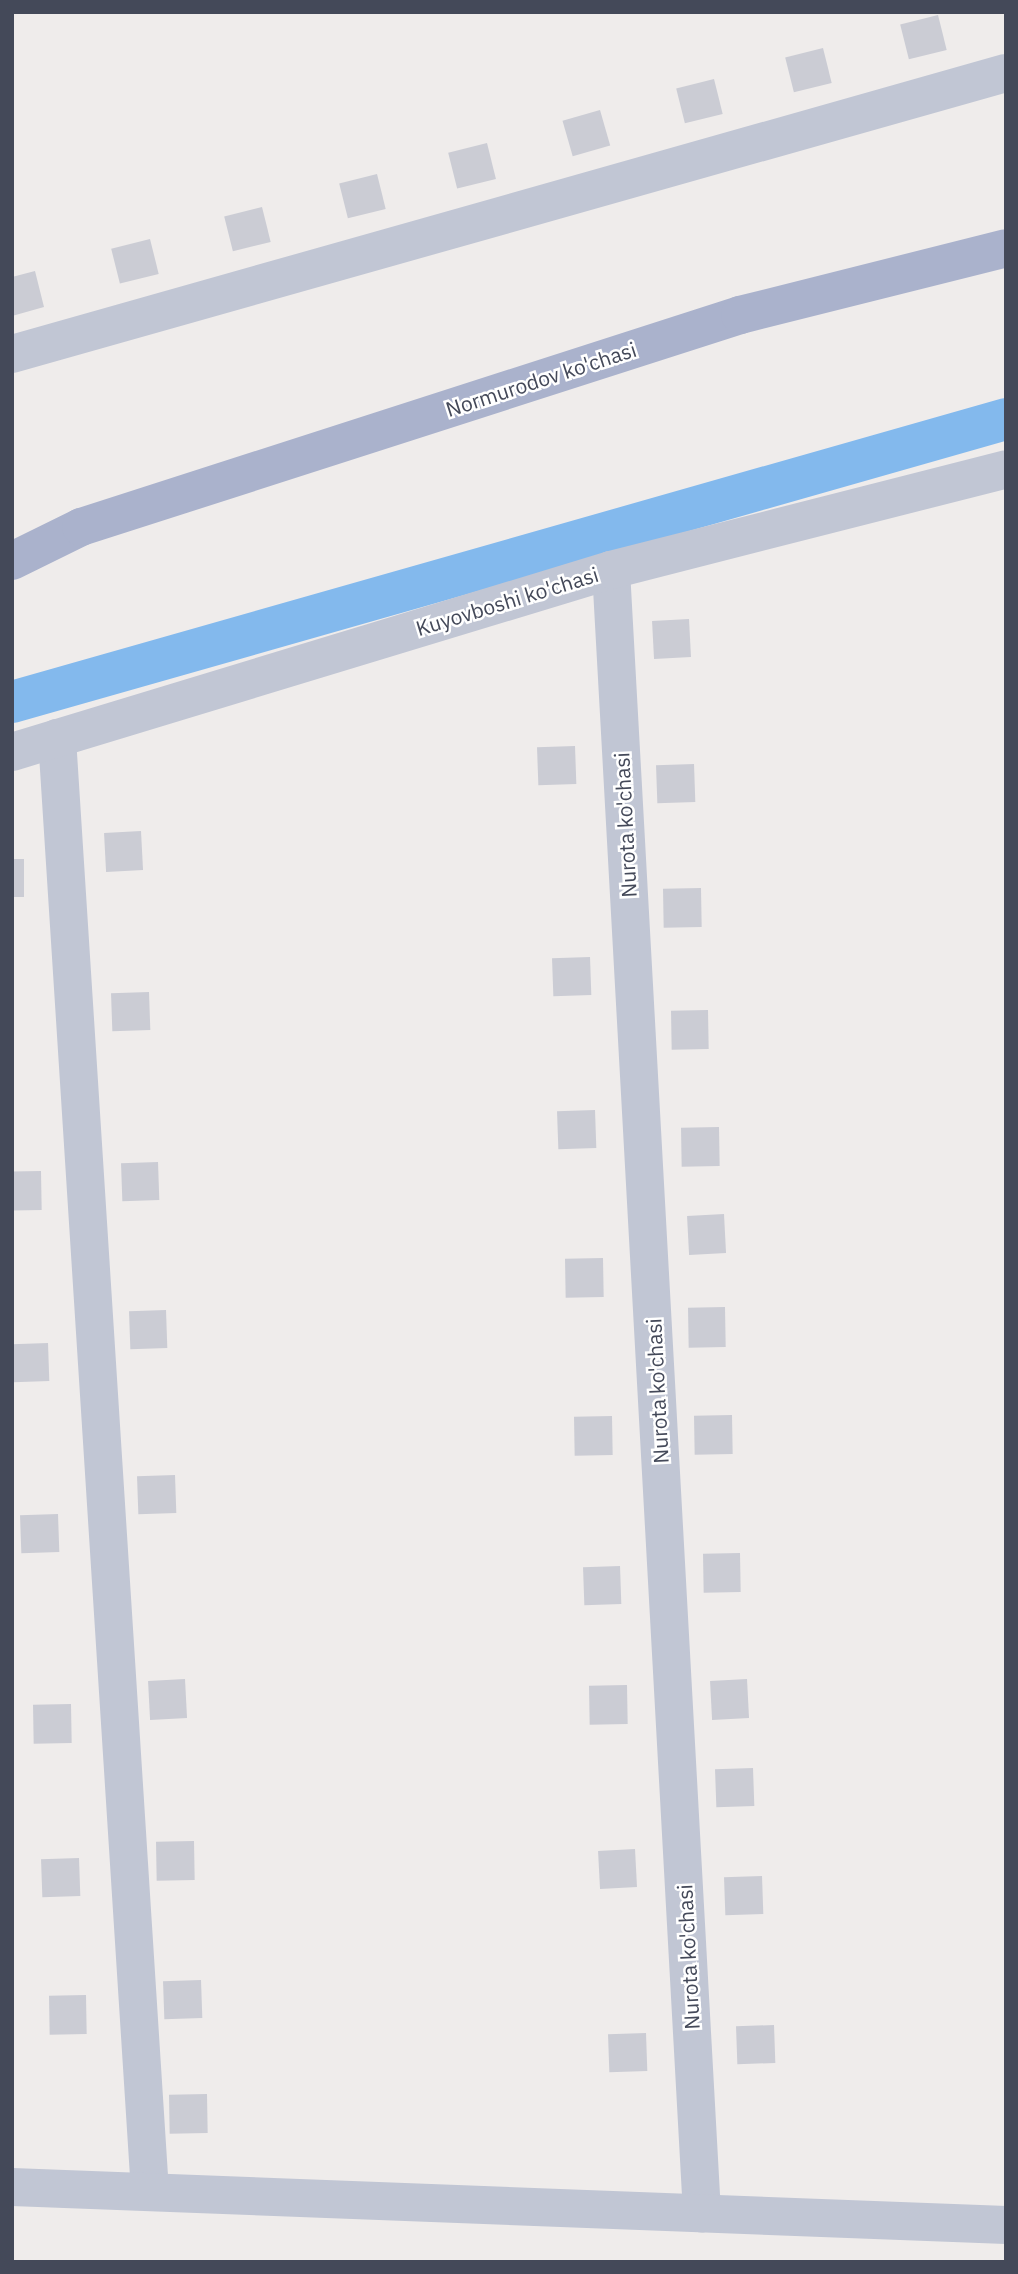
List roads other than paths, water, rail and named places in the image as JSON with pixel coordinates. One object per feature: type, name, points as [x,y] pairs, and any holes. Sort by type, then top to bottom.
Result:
[{"type":"main road","name":"Normurodov ko'chasi","points":[[12,561],[82,527],[740,315],[1006,248]]},
{"type":"main road","name":"Normurodov ko'chasi","points":[[12,535],[82,527]]},
{"type":"street","points":[[12,354],[1006,73]]},
{"type":"street","name":"Kuyovboshi ko'chasi","points":[[12,752],[611,570],[1006,469]]},
{"type":"street","name":"Nurota ko'chasi","points":[[611,570],[702,2213]]},
{"type":"street","points":[[57,738],[150,2190]]},
{"type":"street","points":[[12,2187],[150,2190],[1006,2225]]},
{"type":"waterway","points":[[12,702],[1006,419]]}]
